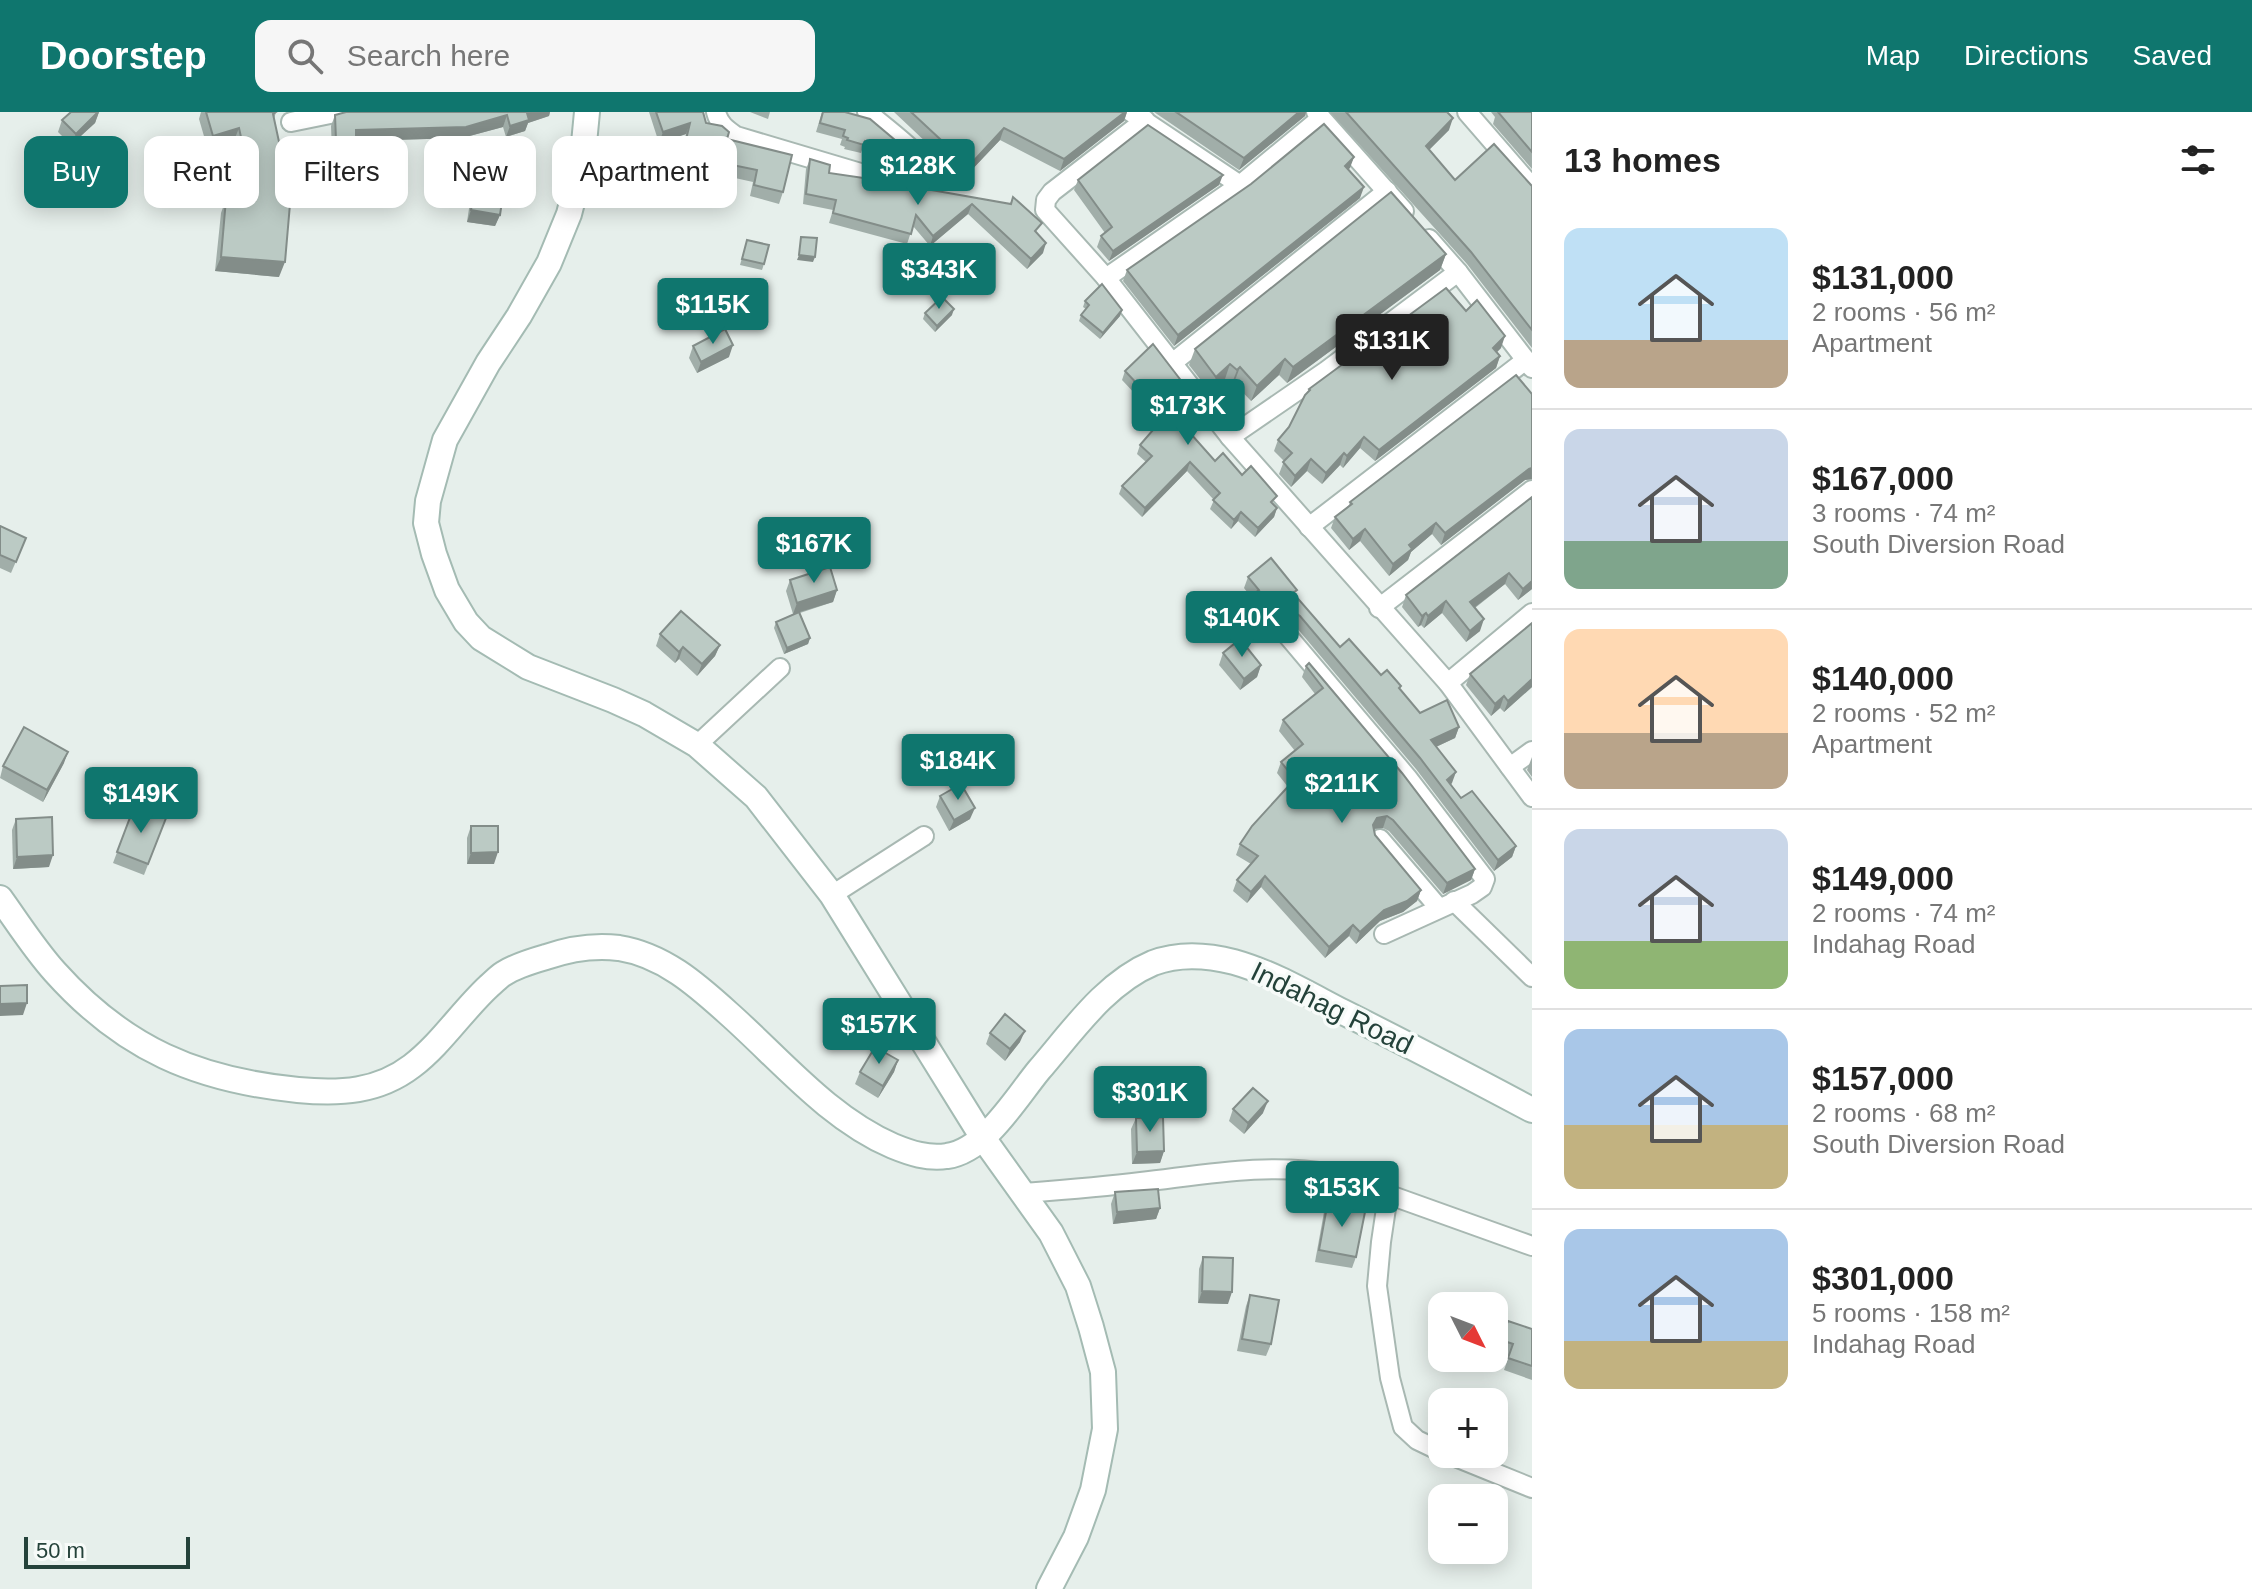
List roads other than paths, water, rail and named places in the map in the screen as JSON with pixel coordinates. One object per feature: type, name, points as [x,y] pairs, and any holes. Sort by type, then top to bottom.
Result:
[{"type":"main road","points":[[587,112],[582,164],[569,214],[549,263],[445,440],[428,501],[426,523],[434,554],[447,590],[466,622],[481,638],[528,667],[644,714],[697,745],[756,797],[832,895],[983,1138],[1051,1233],[1078,1286],[1103,1372],[1105,1429],[1093,1490],[1076,1537],[1049,1589]]},
{"type":"main road","name":"Indahag Road","points":[[0,898],[52,968],[77,996],[112,1026],[150,1050],[180,1064],[210,1075],[266,1087],[357,1091],[386,1083],[414,1065],[503,974],[561,952],[596,947],[619,948],[650,957],[678,971],[728,1012],[813,1093],[866,1133],[914,1154],[946,1157],[963,1152],[983,1138],[1067,1037],[1127,976],[1154,962],[1179,956],[1199,956],[1231,961],[1265,972],[1532,1110]]},
{"type":"street","points":[[291,122],[340,112]]},
{"type":"street","points":[[717,115],[725,129],[736,136],[904,186],[922,186],[928,181],[928,168],[867,112]]},
{"type":"street","points":[[1467,112],[1532,187]]},
{"type":"street","points":[[1106,278],[1240,185],[1318,115],[1458,272],[1529,364],[1309,527]]},
{"type":"street","points":[[1240,185],[1138,116],[1052,192],[1046,200],[1045,210],[1106,278],[1230,437],[1448,683],[1532,797]]},
{"type":"street","points":[[1171,364],[1387,191]]},
{"type":"street","points":[[1230,437],[1326,371],[1458,272]]},
{"type":"street","points":[[1379,608],[1532,490]]},
{"type":"street","points":[[1448,683],[1532,613]]},
{"type":"street","points":[[1287,635],[1407,777],[1484,875],[1485,882],[1478,891],[1384,934]]},
{"type":"street","points":[[697,745],[780,668]]},
{"type":"street","points":[[1510,767],[1532,751]]},
{"type":"street","points":[[832,895],[924,836]]},
{"type":"street","points":[[1380,839],[1447,904],[1532,977]]},
{"type":"street","points":[[1024,1193],[1213,1173],[1293,1169],[1331,1174],[1532,1246]]},
{"type":"street","points":[[1388,1195],[1377,1286],[1392,1388],[1403,1427],[1428,1445]]},
{"type":"street","points":[[1483,1468],[1532,1488]]}]
